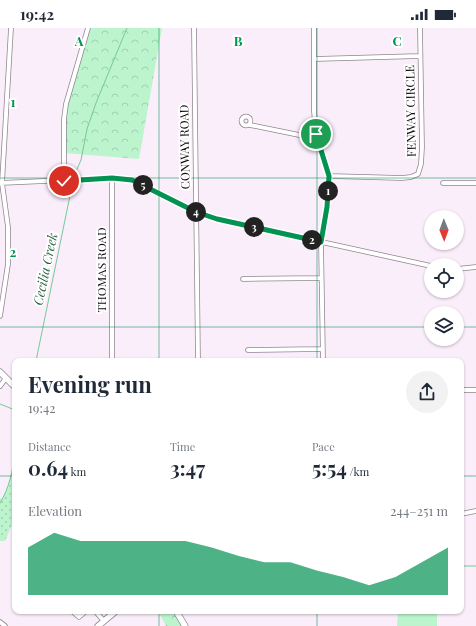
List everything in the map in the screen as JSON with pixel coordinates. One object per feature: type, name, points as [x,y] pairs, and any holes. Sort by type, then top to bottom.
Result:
[{"type":"main road","points":[[0,372],[12,384]]},
{"type":"main road","points":[[98,626],[112,614]]},
{"type":"main road","points":[[178,614],[185,626]]},
{"type":"street","points":[[0,316],[8,264],[9,245],[7,212],[1,183],[11,28]]},
{"type":"street","points":[[64,181],[64,119],[66,104],[88,28]]},
{"type":"street","name":"CONWAY ROAD","points":[[194,28],[198,358]]},
{"type":"street","points":[[314,28],[314,111],[316,137],[329,176],[327,207],[321,242],[323,358]]},
{"type":"street","name":"FENWAY CIRCLE","points":[[329,176],[402,178],[418,174],[421,164],[420,28]]},
{"type":"street","points":[[314,59],[420,56]]},
{"type":"street","points":[[250,124],[309,138],[316,137]]},
{"type":"street","points":[[1,183],[112,178],[132,180],[196,212],[217,219],[424,264]]},
{"type":"street","name":"THOMAS ROAD","points":[[112,178],[112,358]]},
{"type":"street","points":[[443,183],[476,183]]},
{"type":"street","points":[[464,268],[476,267]]},
{"type":"street","points":[[243,279],[321,278]]},
{"type":"street","points":[[248,350],[322,349]]},
{"type":"street","points":[[0,386],[6,378]]},
{"type":"street","points":[[464,390],[476,390]]},
{"type":"street","points":[[464,513],[476,511]]},
{"type":"street","points":[[98,614],[104,621]]},
{"type":"street","points":[[0,622],[4,626]]},
{"type":"green space","points":[[91,28],[162,28],[139,159],[64,153],[65,106],[79,57]]},
{"type":"green space","points":[[12,471],[12,525],[5,541],[0,541],[0,498],[2,499],[5,494]]},
{"type":"green space","points":[[160,614],[175,614],[181,626],[166,626]]},
{"type":"green space","points":[[398,614],[437,614],[437,626],[397,626]]},
{"type":"waterway","name":"Cecilia Creek","points":[[74,176],[81,160],[87,129],[96,103],[127,28]]},
{"type":"waterway","name":"Cecilia Creek","points":[[37,358],[73,181]]},
{"type":"waterway","points":[[0,404],[12,409]]},
{"type":"waterway","name":"Cecilia Creek","points":[[0,503],[6,492],[12,470]]},
{"type":"waterway","points":[[464,566],[476,566]]},
{"type":"route","points":[[64,181],[112,178],[132,180],[196,212],[217,219],[321,242],[327,207],[329,176],[316,134]]}]
